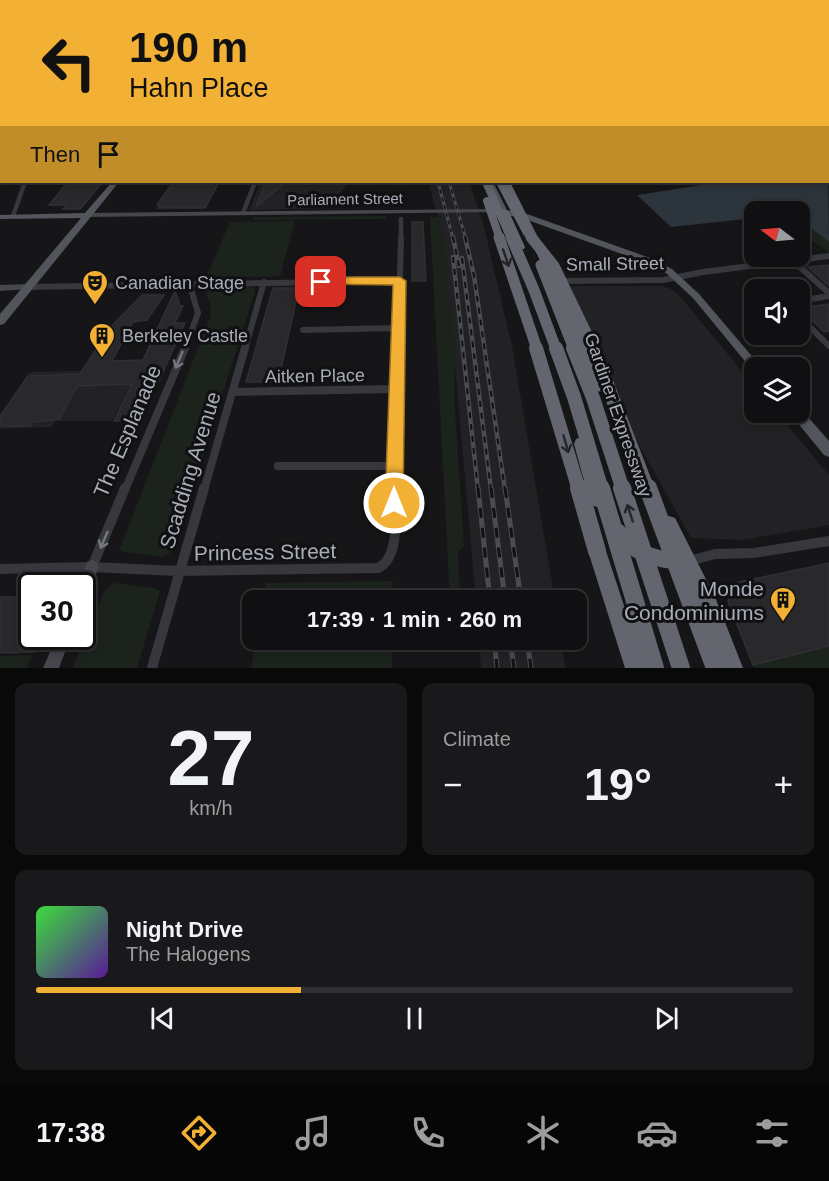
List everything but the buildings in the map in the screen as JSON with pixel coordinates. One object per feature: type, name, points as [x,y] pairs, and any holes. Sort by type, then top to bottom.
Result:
[{"type":"highway","points":[[485,183],[486,198],[491,215],[543,367],[597,551],[635,668]]},
{"type":"highway","name":"Gardiner Expressway","points":[[485,183],[534,290],[574,397],[655,668]]},
{"type":"highway","name":"Gardiner Expressway","points":[[501,183],[527,233],[572,340],[681,668]]},
{"type":"highway","points":[[507,183],[555,281],[592,368],[688,561],[733,668]]},
{"type":"highway","points":[[504,212],[542,296],[645,668]]},
{"type":"highway","points":[[527,233],[542,248],[554,266],[588,335],[613,395],[715,668]]},
{"type":"highway","points":[[553,342],[592,368]]},
{"type":"highway","points":[[599,507],[618,533],[643,554],[663,560],[688,561]]},
{"type":"main road","points":[[0,321],[113,183]]},
{"type":"main road","points":[[490,183],[504,212]]},
{"type":"main road","name":"Parliament Street","points":[[0,216],[504,212],[524,216],[646,260],[677,277],[747,357]]},
{"type":"main road","points":[[0,288],[27,287]]},
{"type":"main road","points":[[805,423],[829,451]]},
{"type":"main road","name":"The Esplanade","points":[[90,572],[92,567]]},
{"type":"main road","points":[[51,668],[58,650]]},
{"type":"street","points":[[13,216],[25,183]]},
{"type":"street","points":[[243,213],[255,183]]},
{"type":"street","points":[[278,466],[394,466],[401,219]]},
{"type":"street","name":"Small Street","points":[[810,258],[829,256]]},
{"type":"street","name":"Small Street","points":[[555,281],[663,280],[744,266]]},
{"type":"street","points":[[799,267],[829,295]]},
{"type":"street","points":[[27,287],[400,281]]},
{"type":"street","name":"Scadding Avenue","points":[[152,668],[178,571],[264,282]]},
{"type":"street","name":"The Esplanade","points":[[92,567],[196,322],[198,313],[190,286]]},
{"type":"street","points":[[810,299],[829,295]]},
{"type":"street","points":[[810,325],[825,338],[829,346]]},
{"type":"street","points":[[303,330],[398,328]]},
{"type":"street","name":"Aitken Place","points":[[233,392],[397,389]]},
{"type":"street","name":"Princess Street","points":[[0,569],[92,567],[178,571],[378,568],[386,566],[392,558],[393,546],[394,466]]},
{"type":"street","points":[[688,561],[715,554],[754,553],[829,541]]},
{"type":"shaded area","points":[[260,183],[348,183],[328,208],[250,210]]},
{"type":"shaded area","points":[[428,183],[469,183],[483,223],[512,346],[553,590],[475,590],[443,234]]},
{"type":"shaded area","points":[[715,183],[828,183],[829,242],[810,228],[810,201],[744,201],[744,219],[671,227],[637,195]]},
{"type":"shaded area","points":[[386,216],[386,219],[253,220],[254,217]]},
{"type":"shaded area","points":[[430,217],[438,217],[443,234],[454,335],[455,410],[464,546],[458,552],[460,590],[449,590]]},
{"type":"shaded area","points":[[295,221],[280,276],[206,278],[230,222]]},
{"type":"shaded area","points":[[810,228],[829,242],[829,253],[810,239]]},
{"type":"shaded area","points":[[569,286],[660,286],[669,288],[679,295],[744,374],[744,423],[785,423],[829,475],[829,525],[743,540],[691,538],[638,443]]},
{"type":"shaded area","points":[[209,288],[255,288],[254,294],[173,551],[163,557],[119,551],[210,317],[211,307],[206,292]]},
{"type":"shaded area","points":[[166,369],[157,387],[129,388],[112,421],[56,421],[51,427],[0,429],[0,414],[30,372]]},
{"type":"shaded area","points":[[393,581],[393,590],[265,590],[266,583]]},
{"type":"shaded area","points":[[113,583],[155,588],[160,591],[137,668],[73,668],[80,650],[96,650],[96,611],[104,591]]},
{"type":"shaded area","points":[[829,646],[829,668],[754,668],[753,665]]},
{"type":"shaded area","points":[[254,650],[392,650],[392,668],[251,668]]},
{"type":"shaded area","points":[[480,650],[563,650],[565,668],[481,668]]},
{"type":"shaded area","points":[[33,655],[27,668],[0,668],[0,656]]},
{"type":"railway","points":[[438,183],[453,239]]},
{"type":"railway","points":[[449,183],[466,239]]},
{"type":"railway","points":[[453,237],[459,266]]},
{"type":"railway","points":[[465,237],[474,276],[505,490]]},
{"type":"railway","points":[[453,257],[478,490]]},
{"type":"railway","points":[[462,258],[491,490]]},
{"type":"railway","points":[[478,488],[489,590]]},
{"type":"railway","points":[[491,488],[504,590]]},
{"type":"railway","points":[[505,488],[520,590]]},
{"type":"railway","points":[[495,650],[497,668]]},
{"type":"railway","points":[[512,650],[514,668]]},
{"type":"railway","points":[[529,650],[531,668]]},
{"type":"place","name":"Canadian Stage","points":[[95,306]]},
{"type":"place","name":"Berkeley Castle","points":[[102,359]]},
{"type":"place","name":"Monde Condominiums","points":[[783,623]]},
{"type":"route","points":[[321,282],[400,281],[394,503]]}]
